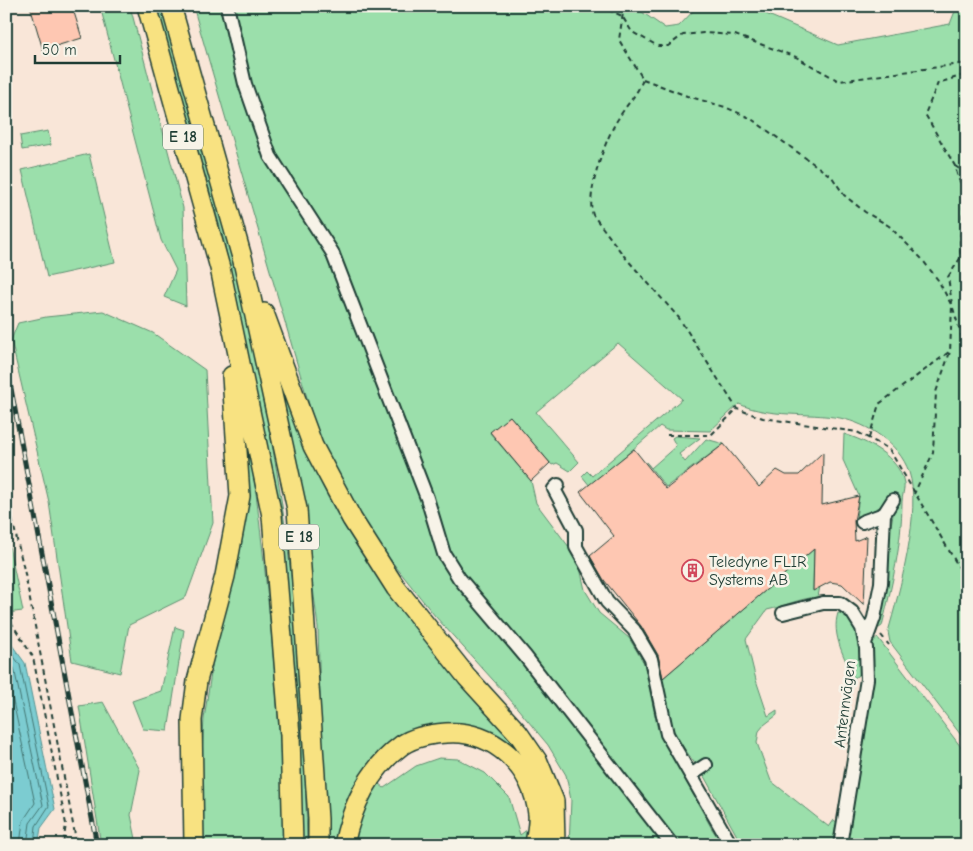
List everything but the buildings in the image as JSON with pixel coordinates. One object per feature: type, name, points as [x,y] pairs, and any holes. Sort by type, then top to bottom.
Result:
[{"type":"highway","name":"E 18","points":[[147,6],[220,268],[272,516],[290,735],[293,845]]},
{"type":"highway","name":"E 18","points":[[171,6],[243,261],[297,509],[318,819],[318,845]]},
{"type":"highway","points":[[243,261],[294,389],[307,430],[352,520],[396,588],[467,677],[518,733],[538,762],[554,801],[554,845]]},
{"type":"highway","points":[[194,845],[192,720],[197,681],[225,576],[240,496],[233,384],[220,268]]},
{"type":"highway","points":[[184,845],[181,792],[183,736],[192,720]]},
{"type":"highway","points":[[344,845],[356,803],[368,782],[403,744],[429,735],[461,732],[484,738],[502,749],[527,779],[538,815],[535,845]]},
{"type":"street","points":[[227,6],[246,84],[270,156],[332,252],[427,498],[444,554],[459,578],[525,656],[672,845]]},
{"type":"street","points":[[558,485],[554,489],[576,530],[576,547],[607,602],[634,630],[651,659],[667,734],[731,845]]},
{"type":"street","points":[[865,643],[874,618],[881,583],[884,514],[893,500]]},
{"type":"street","points":[[862,522],[884,514]]},
{"type":"street","name":"Antennvägen","points":[[782,613],[823,603],[840,603],[852,612],[862,628],[865,643],[867,679],[840,845]]},
{"type":"street","points":[[691,775],[706,765]]},
{"type":"street","points":[[287,845],[293,822]]},
{"type":"path","points":[[600,6],[622,16],[632,32],[658,46],[668,46],[683,35],[703,33],[735,36],[796,58],[839,81],[967,63]]},
{"type":"path","points":[[624,6],[619,32],[621,47],[641,73],[643,79],[640,88],[616,121],[605,148],[592,192],[590,208],[597,221],[624,256],[679,318],[738,409],[763,418],[857,432],[889,449],[967,581]]},
{"type":"path","points":[[967,70],[961,76],[938,84],[925,114],[955,166],[958,178],[965,190],[960,242],[961,257],[948,277],[952,306],[963,340],[967,345]]},
{"type":"path","points":[[643,79],[687,96],[725,107],[750,118],[832,177],[844,195],[865,212],[889,226],[921,258],[938,280],[952,306],[950,352],[936,392],[933,453],[914,494]]},
{"type":"path","points":[[955,166],[967,174]]},
{"type":"path","points":[[869,438],[879,404],[950,352]]},
{"type":"path","points":[[667,435],[711,435],[738,409]]},
{"type":"path","points":[[6,492],[26,574],[77,845]]},
{"type":"path","points":[[6,614],[33,657],[66,824],[63,845]]},
{"type":"path","points":[[882,635],[889,645]]},
{"type":"green space","points":[[100,6],[130,6],[183,208],[186,306],[164,297],[176,270],[161,240]]},
{"type":"green space","points":[[157,6],[163,6],[226,231],[252,340],[277,471],[285,524],[296,630],[307,845],[300,845],[258,408],[224,241]]},
{"type":"green space","points":[[193,6],[640,6],[639,10],[665,28],[679,26],[698,6],[763,6],[766,14],[838,45],[950,24],[957,6],[967,6],[967,743],[890,642],[888,632],[908,552],[913,508],[909,472],[898,452],[872,430],[851,421],[827,416],[776,413],[739,404],[710,431],[666,430],[660,426],[590,486],[582,476],[587,471],[592,476],[682,399],[618,343],[536,412],[579,462],[570,471],[557,463],[552,465],[510,416],[490,433],[531,481],[536,503],[578,559],[585,590],[599,613],[629,638],[644,663],[658,730],[712,829],[723,845],[678,845],[671,837],[667,845],[569,845],[571,800],[566,775],[548,745],[503,691],[435,616],[377,543],[334,474],[315,425]]},
{"type":"green space","points":[[48,131],[51,145],[22,150],[20,136]]},
{"type":"green space","points":[[89,154],[115,262],[47,277],[22,170]]},
{"type":"green space","points":[[103,311],[153,333],[205,370],[213,523],[186,597],[129,625],[120,673],[72,661],[49,502],[11,340],[18,323],[46,317]]},
{"type":"green space","points":[[278,378],[320,482],[353,540],[413,623],[526,751],[534,775],[514,746],[490,731],[455,724],[419,729],[372,761],[356,782],[347,798],[337,845],[324,845],[318,627],[310,564]]},
{"type":"green space","points":[[844,434],[871,445],[889,457],[901,473],[904,483],[896,564],[882,626],[879,628],[874,626],[885,575],[896,500],[891,497],[878,508],[856,518],[859,496],[843,460]]},
{"type":"green space","points":[[675,436],[700,438],[679,454],[685,462],[706,439],[724,444],[666,487],[646,462],[651,468],[676,446],[672,438]]},
{"type":"green space","points":[[249,450],[251,453],[257,500],[272,641],[284,831],[281,845],[202,845],[204,719],[245,453]]},
{"type":"green space","points":[[6,532],[23,611],[6,613]]},
{"type":"green space","points":[[814,549],[813,590],[820,586],[818,597],[803,599],[767,610],[746,639],[756,680],[768,716],[777,710],[777,715],[759,731],[757,743],[771,781],[829,827],[834,820],[839,824],[836,845],[742,845],[705,778],[677,738],[670,722],[662,679]]},
{"type":"green space","points":[[838,613],[847,614],[859,632],[863,672],[854,678],[840,647],[836,630]]},
{"type":"green space","points":[[175,627],[184,630],[168,731],[143,729],[132,701],[161,691]]},
{"type":"green space","points":[[878,638],[967,755],[967,845],[846,845],[870,644]]},
{"type":"green space","points":[[103,702],[140,770],[131,815],[136,839],[133,845],[101,845],[79,706]]},
{"type":"green space","points":[[439,758],[458,759],[485,773],[509,797],[520,835],[528,829],[525,845],[353,845],[364,808],[378,783],[384,788],[416,766]]},
{"type":"water","points":[[6,644],[12,645],[25,663],[55,809],[41,828],[38,845],[6,845]]},
{"type":"railway","points":[[6,362],[97,845]]},
{"type":"place","name":"Teledyne FLIR Systems AB","points":[[693,570]]}]
